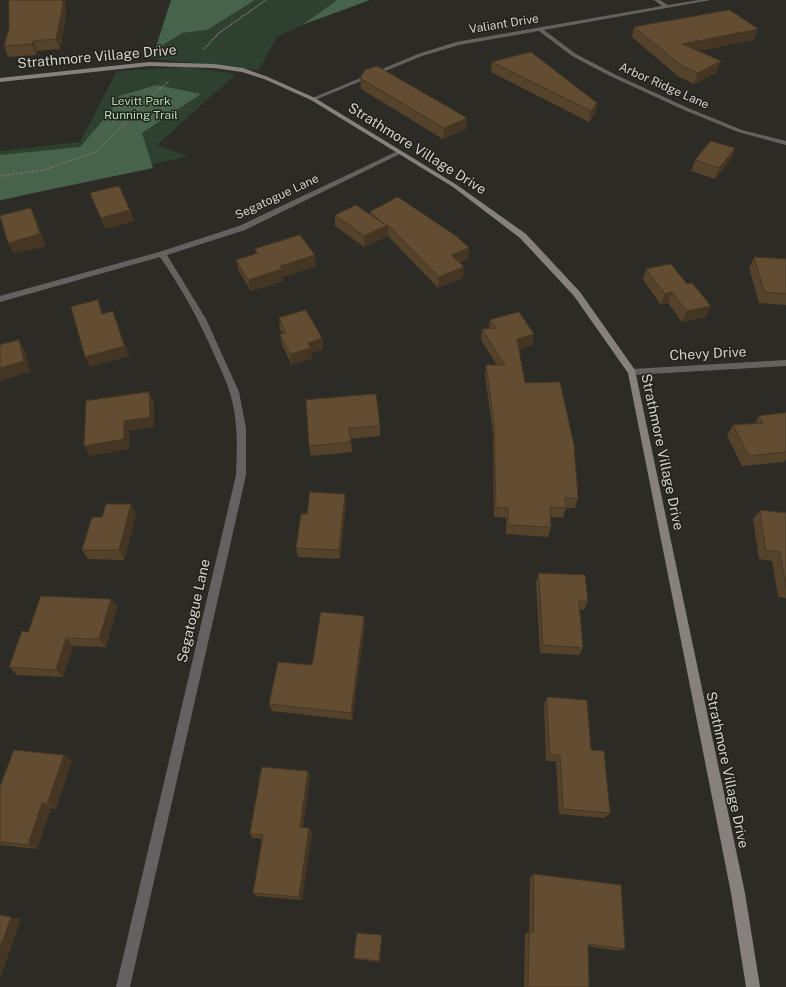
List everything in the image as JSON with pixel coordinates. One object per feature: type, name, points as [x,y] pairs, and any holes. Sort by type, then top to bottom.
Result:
[{"type":"street","points":[[657,0],[668,7]]},
{"type":"street","name":"Valiant Drive","points":[[313,100],[420,55],[478,39],[542,30],[708,0]]},
{"type":"street","name":"Arbor Ridge Lane","points":[[542,30],[574,55],[612,75],[686,109],[740,131],[786,143]]},
{"type":"street","name":"Strathmore Village Drive","points":[[0,80],[149,64],[190,64],[242,70],[278,83],[313,100],[398,153],[455,186],[523,236],[578,294],[632,372],[738,893],[754,987]]},
{"type":"street","name":"Segatogue Lane","points":[[0,299],[162,254],[242,228],[398,153]]},
{"type":"street","name":"Segatogue Lane","points":[[123,987],[241,469],[242,443],[239,410],[231,382],[205,322],[185,286],[162,254]]},
{"type":"street","name":"Chevy Drive","points":[[632,372],[786,363]]},
{"type":"path","points":[[0,176],[44,170],[96,152],[149,98],[190,64],[220,33],[266,0]]},
{"type":"green space","points":[[171,0],[255,0],[207,30],[182,33],[155,50]]},
{"type":"green space","points":[[255,0],[337,0],[302,25],[276,38],[259,70],[147,58],[155,50],[182,33],[207,30]]},
{"type":"green space","points":[[337,0],[370,0],[302,25]]},
{"type":"green space","name":"Levitt Park Running Trail","points":[[186,67],[236,74],[157,145],[188,156],[0,201],[0,151],[80,142],[117,71]]},
{"type":"green space","name":"Levitt Park Running Trail","points":[[157,85],[201,94],[142,133],[153,168],[0,200],[0,155],[80,147],[111,111],[119,96]]},
{"type":"building","points":[[9,0],[63,0],[56,39],[33,41],[32,44],[4,46],[9,29]]},
{"type":"building","points":[[730,10],[758,29],[682,44],[721,61],[698,73],[682,66],[634,27]]},
{"type":"building","points":[[531,52],[597,103],[591,111],[492,62]]},
{"type":"building","points":[[377,66],[467,118],[444,128],[360,78],[365,70]]},
{"type":"building","points":[[711,141],[735,148],[719,168],[695,160]]},
{"type":"building","points":[[119,186],[130,210],[101,218],[90,193]]},
{"type":"building","points":[[398,197],[456,236],[469,248],[451,255],[464,267],[439,277],[388,225],[364,236],[335,215],[356,205],[384,224],[370,212]]},
{"type":"building","points":[[31,208],[40,234],[8,243],[0,216]]},
{"type":"building","points":[[300,235],[315,255],[280,266],[282,269],[248,280],[236,260],[258,253],[255,249]]},
{"type":"building","points":[[754,257],[786,259],[786,294],[765,292]]},
{"type":"building","points":[[671,264],[687,284],[692,283],[711,306],[687,311],[672,292],[665,294],[646,269]]},
{"type":"building","points":[[98,300],[102,314],[113,311],[124,346],[85,357],[71,307]]},
{"type":"building","points":[[306,310],[322,338],[308,343],[311,348],[290,354],[280,334],[286,333],[279,318]]},
{"type":"building","points":[[519,312],[534,334],[517,339],[525,383],[560,382],[574,445],[578,498],[565,498],[566,508],[550,507],[551,527],[508,525],[508,508],[496,507],[494,423],[486,365],[505,365],[482,329],[496,328],[490,320]]},
{"type":"building","points":[[19,340],[24,361],[0,368],[0,345]]},
{"type":"building","points":[[149,392],[150,417],[124,421],[124,439],[84,446],[86,401]]},
{"type":"building","points":[[376,394],[380,426],[349,428],[351,442],[309,446],[306,400]]},
{"type":"building","points":[[786,413],[786,452],[749,456],[733,425],[763,423],[759,416]]},
{"type":"building","points":[[310,492],[345,494],[339,550],[296,548],[301,514],[307,514]]},
{"type":"building","points":[[106,504],[131,504],[119,550],[82,550],[92,517],[102,517]]},
{"type":"building","points":[[760,510],[786,513],[786,588],[780,552],[766,550]]},
{"type":"building","points":[[539,573],[585,575],[588,601],[579,601],[583,648],[543,645]]},
{"type":"building","points":[[41,596],[111,599],[99,639],[66,638],[56,670],[9,667],[22,631],[28,632]]},
{"type":"building","points":[[321,612],[364,616],[351,713],[269,704],[278,662],[312,665]]},
{"type":"building","points":[[547,697],[587,700],[591,750],[604,751],[610,813],[563,809],[560,755],[550,755]]},
{"type":"building","points":[[14,750],[64,755],[47,804],[42,803],[28,845],[0,842],[0,787]]},
{"type":"building","points":[[262,767],[308,771],[300,827],[309,828],[299,897],[253,893],[263,835],[250,834]]},
{"type":"building","points":[[534,874],[621,885],[625,949],[588,944],[589,987],[528,987],[529,932],[533,932]]},
{"type":"building","points":[[0,915],[11,917],[0,948]]},
{"type":"building","points":[[357,933],[382,935],[379,961],[354,958]]}]
